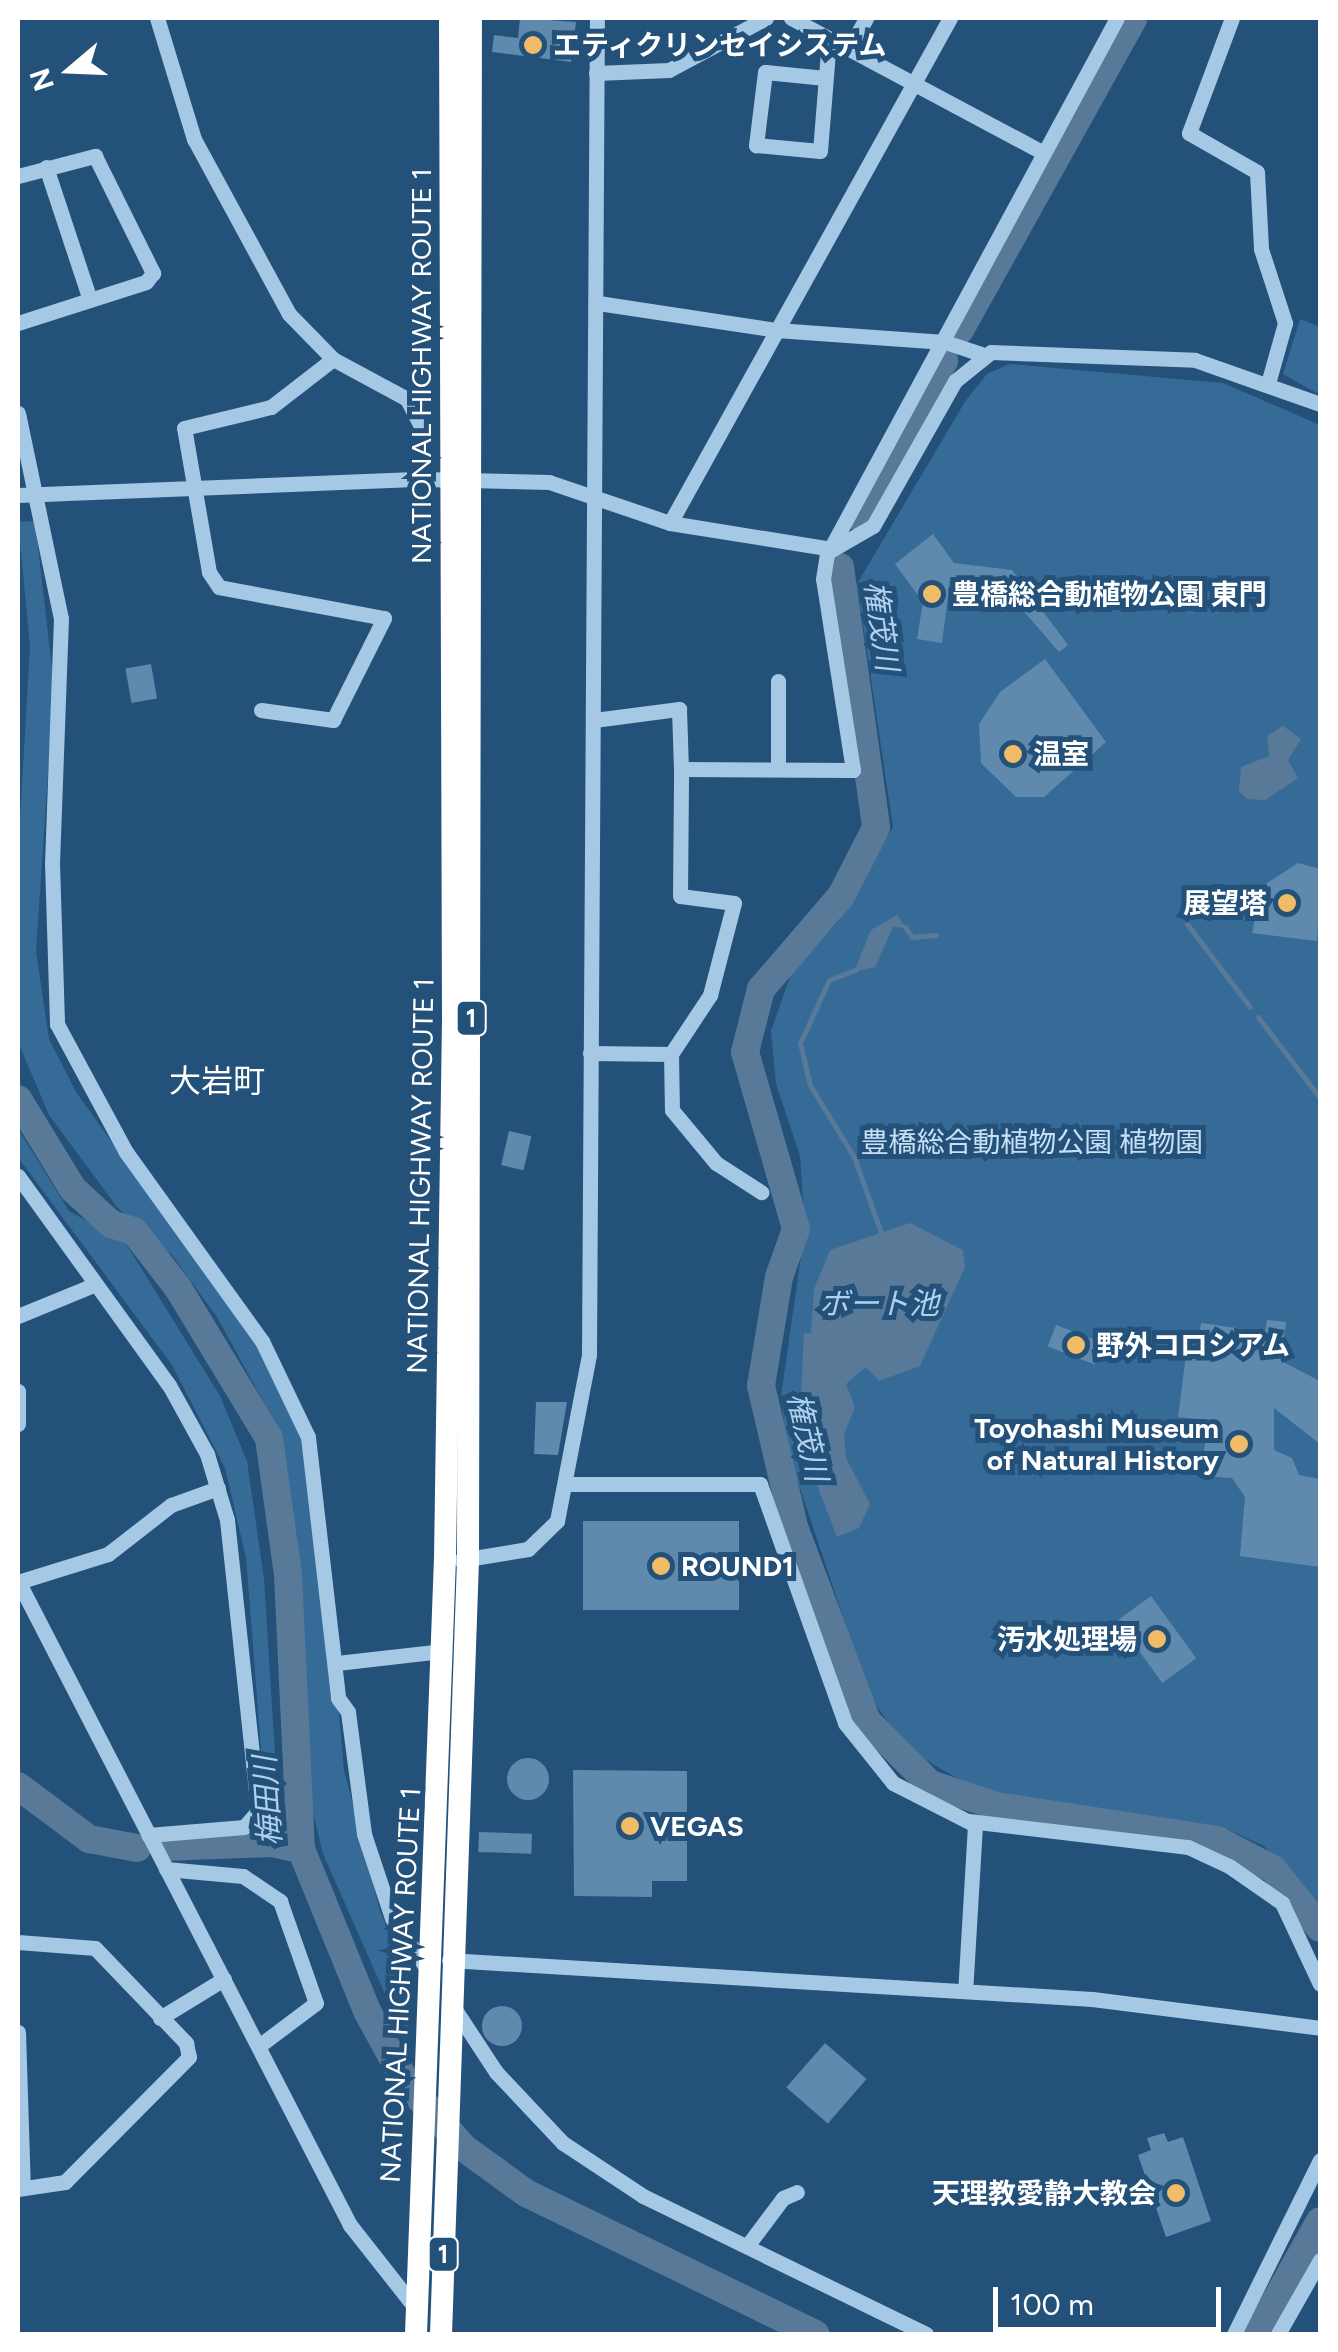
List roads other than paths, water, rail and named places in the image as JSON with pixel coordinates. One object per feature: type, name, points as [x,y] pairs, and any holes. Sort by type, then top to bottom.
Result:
[{"type":"highway","name":"NATIONAL HIGHWAY ROUTE 1","points":[[450,18],[463,479]]},
{"type":"highway","name":"NATIONAL HIGHWAY ROUTE 1","points":[[416,2334],[422,2152],[444,1987],[456,1560],[463,479],[471,18]]},
{"type":"highway","name":"NATIONAL HIGHWAY ROUTE 1","points":[[441,2334],[445,2175],[443,1651],[456,1560]]},
{"type":"street","points":[[158,18],[194,140],[289,314],[334,359],[407,399],[426,438]]},
{"type":"street","points":[[456,1560],[513,1555],[542,1539],[557,1521],[589,1355],[597,18]]},
{"type":"street","points":[[596,73],[670,70],[766,18]]},
{"type":"street","points":[[790,18],[1040,152]]},
{"type":"street","points":[[849,49],[866,18]]},
{"type":"street","points":[[670,523],[950,18]]},
{"type":"street","points":[[681,769],[853,770],[823,579],[829,549],[945,342],[1040,152],[1117,18]]},
{"type":"street","points":[[1232,18],[1190,133],[1258,172],[1261,250],[1286,323],[1269,380]]},
{"type":"street","points":[[825,78],[765,72],[756,145],[820,151],[828,38]]},
{"type":"street","points":[[18,176],[96,156],[152,270],[149,281],[18,323]]},
{"type":"street","points":[[46,167],[90,300]]},
{"type":"street","points":[[598,302],[776,330],[945,342],[984,355]]},
{"type":"street","points":[[28,495],[463,479],[549,482],[670,523],[829,549],[873,526],[955,380],[984,355],[1006,348],[1152,355],[1269,380],[1320,404]]},
{"type":"street","points":[[261,710],[332,720],[384,618],[219,587],[194,490],[184,428],[271,408],[334,359]]},
{"type":"street","points":[[18,413],[28,495],[61,618],[52,863],[57,1024],[116,1138],[285,1382],[308,1437],[337,1662],[371,1858],[399,1932],[444,1987],[496,2072],[562,2143],[643,2196],[926,2334]]},
{"type":"street","points":[[778,681],[778,770]]},
{"type":"street","points":[[594,720],[679,709],[680,896],[734,903],[710,995],[672,1054],[672,1110],[716,1163],[761,1192]]},
{"type":"street","points":[[590,1053],[672,1054]]},
{"type":"street","points":[[18,1176],[169,1384],[218,1488],[234,1554],[258,1811],[244,1827],[148,1836]]},
{"type":"street","points":[[18,1316],[96,1284]]},
{"type":"street","points":[[18,1392],[18,1424]]},
{"type":"street","points":[[567,1484],[760,1484],[845,1723],[893,1783],[969,1820],[1188,1848],[1230,1866],[1282,1903],[1320,1984]]},
{"type":"street","points":[[218,1488],[171,1505],[108,1554],[18,1582],[350,2225],[416,2310]]},
{"type":"street","points":[[337,1662],[443,1651]]},
{"type":"street","points":[[965,1992],[977,1834],[969,1820]]},
{"type":"street","points":[[166,1869],[244,1876],[280,1901],[316,2003],[260,2045]]},
{"type":"street","points":[[18,1942],[95,1948],[160,2018],[189,2057],[66,2182],[20,2188],[18,2032]]},
{"type":"street","points":[[160,2018],[224,1979]]},
{"type":"street","points":[[444,1987],[965,1992],[1159,2005],[1320,2028]]},
{"type":"street","points":[[1234,2334],[1320,2160]]},
{"type":"street","points":[[747,2246],[783,2198],[797,2192]]},
{"type":"street","points":[[1278,2334],[1320,2260]]},
{"type":"water","points":[[1283,726],[1301,739],[1288,760],[1298,778],[1265,800],[1247,799],[1239,791],[1241,767],[1269,756],[1267,736]]},
{"type":"water","points":[[897,915],[906,928],[893,927],[875,967],[854,972],[871,930]]},
{"type":"water","name":"ボート池","points":[[910,1223],[963,1250],[965,1267],[920,1366],[879,1381],[866,1367],[846,1384],[855,1407],[844,1434],[846,1458],[870,1504],[859,1528],[837,1537],[799,1438],[804,1333],[811,1333],[814,1289],[830,1250]]},
{"type":"waterway","name":"権茂川","points":[[960,330],[1134,18]]},
{"type":"waterway","name":"権茂川","points":[[859,517],[944,361]]},
{"type":"waterway","name":"権茂川","points":[[840,567],[876,828],[841,896],[761,989],[745,1052],[796,1229],[779,1277],[761,1386],[794,1527],[867,1721],[930,1784],[997,1806],[1217,1840],[1273,1869],[1320,1928]]},
{"type":"waterway","points":[[1187,924],[1250,1007]]},
{"type":"waterway","points":[[905,927],[912,937],[936,935]]},
{"type":"waterway","points":[[855,970],[829,980],[800,1043],[810,1085],[854,1157],[881,1233]]},
{"type":"waterway","points":[[1258,1017],[1320,1098]]},
{"type":"waterway","name":"梅田川","points":[[18,1099],[73,1189],[111,1224],[134,1231],[178,1288],[269,1438],[288,1575],[301,1849],[367,2011],[407,2084],[464,2148],[526,2193],[815,2334]]},
{"type":"waterway","points":[[18,1786],[89,1839],[137,1848]]},
{"type":"waterway","points":[[163,1847],[272,1843],[301,1849]]},
{"type":"waterway","name":"権茂川","points":[[1257,2334],[1320,2221]]},
{"type":"place","name":"エティクリンセイシステム","points":[[533,45]]},
{"type":"place","name":"豊橋総合動植物公園 東門","points":[[932,594]]},
{"type":"place","name":"温室","points":[[1013,754]]},
{"type":"place","name":"展望塔","points":[[1287,903]]},
{"type":"place","name":"野外コロシアム","points":[[1076,1345]]},
{"type":"place","name":"Toyohashi Museum of Natural History","points":[[1239,1444]]},
{"type":"place","name":"ROUND1","points":[[661,1566]]},
{"type":"place","name":"汚水処理場","points":[[1157,1639]]},
{"type":"place","name":"VEGAS","points":[[630,1826]]},
{"type":"place","name":"天理教愛静大教会","points":[[1176,2193]]},
{"type":"district","name":"大岩町","points":[[217,1081]]},
{"type":"park label","name":"豊橋総合動植物公園 植物園","points":[[1032,1142]]}]
